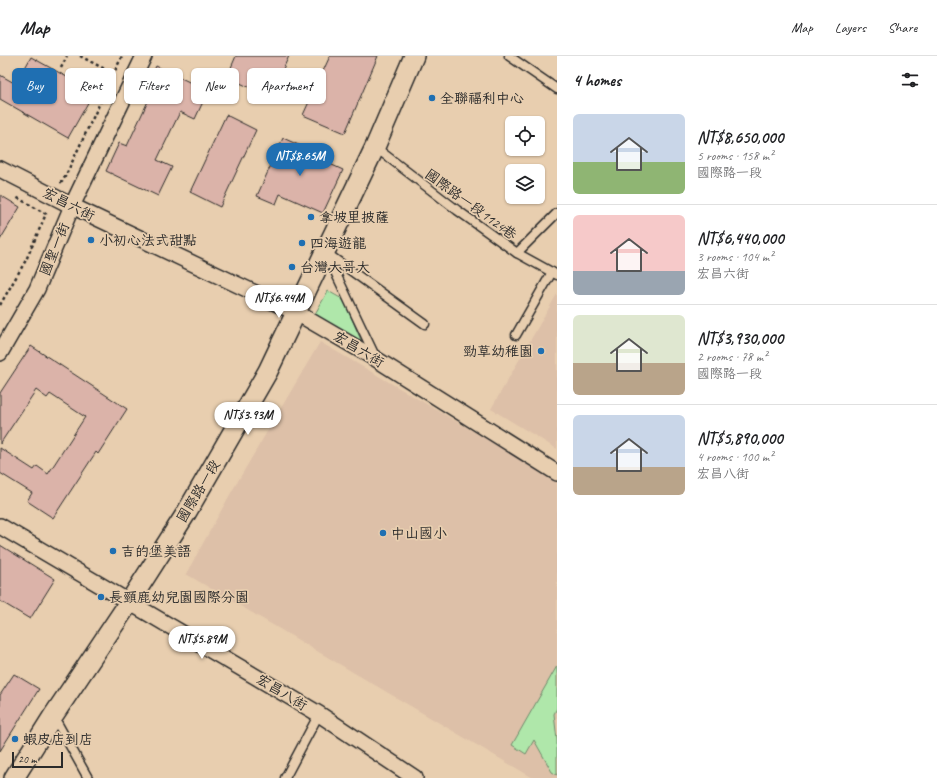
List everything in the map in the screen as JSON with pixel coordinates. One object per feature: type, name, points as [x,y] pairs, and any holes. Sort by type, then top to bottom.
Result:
[{"type":"street","name":"國聖一街","points":[[0,353],[38,289],[72,206],[144,56]]},
{"type":"street","name":"國際路一段","points":[[14,778],[185,515],[268,371],[375,147],[414,56]]},
{"type":"street","name":"宏昌六街","points":[[0,169],[72,206],[297,313],[376,358],[557,473]]},
{"type":"street","name":"宏昌八街","points":[[0,526],[130,601],[319,714],[415,778]]},
{"type":"lane","points":[[509,56],[557,89]]},
{"type":"lane","name":"國際路一段1124巷","points":[[375,147],[517,254],[555,273]]},
{"type":"lane","points":[[517,254],[557,213]]},
{"type":"lane","points":[[326,252],[425,324]]},
{"type":"lane","points":[[326,252],[376,358]]},
{"type":"lane","points":[[516,335],[555,273]]},
{"type":"lane","points":[[285,778],[319,714]]},
{"type":"lane","points":[[53,716],[88,778]]},
{"type":"path","points":[[61,68],[67,56]]},
{"type":"path","points":[[80,56],[103,68]]},
{"type":"path","points":[[116,70],[122,56]]},
{"type":"path","points":[[58,182],[62,182],[66,175],[100,104]]},
{"type":"path","points":[[0,305],[26,260],[46,214],[13,195]]},
{"type":"shaded area","name":"勁草幼稚園","points":[[557,294],[557,449],[491,409]]},
{"type":"shaded area","name":"中山國小","points":[[320,342],[557,480],[557,778],[533,778],[186,574],[232,491]]},
{"type":"green space","points":[[328,291],[344,300],[363,345],[315,314]]},
{"type":"green space","points":[[557,666],[557,708],[554,714],[557,740],[557,775],[552,772],[534,740],[526,754],[512,745]]},
{"type":"building","points":[[236,56],[289,56],[283,68],[247,68],[247,86],[239,83],[239,68],[231,68]]},
{"type":"building","points":[[330,56],[378,56],[345,133],[303,115],[308,104],[326,104],[326,68],[325,68]]},
{"type":"building","points":[[31,57],[51,68],[25,68]]},
{"type":"building","points":[[57,71],[65,76],[65,104],[87,104],[68,138],[0,99],[0,75],[12,82],[12,104],[57,104]]},
{"type":"building","points":[[183,79],[191,83],[191,104],[202,104],[195,119],[180,112],[157,160],[172,167],[158,196],[106,171],[119,143],[127,146],[147,104],[183,104]]},
{"type":"building","points":[[226,115],[256,130],[220,207],[190,192]]},
{"type":"building","points":[[283,138],[321,155],[319,159],[343,170],[323,213],[280,194],[276,204],[257,196]]},
{"type":"building","points":[[0,195],[20,207],[0,240]]},
{"type":"building","points":[[31,346],[127,409],[98,454],[96,452],[53,518],[27,501],[32,493],[0,473],[0,448],[34,470],[37,466],[48,474],[85,417],[50,394],[47,398],[36,390],[0,444],[0,393]]},
{"type":"building","points":[[0,545],[55,579],[30,619],[0,601]]},
{"type":"building","points":[[14,674],[39,689],[0,751],[0,695]]},
{"type":"place","name":"全聯福利中心","points":[[432,98]]},
{"type":"place","name":"拿坡里披薩","points":[[311,217]]},
{"type":"place","name":"小初心法式甜點","points":[[91,240]]},
{"type":"place","name":"四海遊龍","points":[[302,243]]},
{"type":"place","name":"台灣大哥大","points":[[292,267]]},
{"type":"place","name":"勁草幼稚園","points":[[541,351]]},
{"type":"place","name":"中山國小","points":[[383,533]]},
{"type":"place","name":"吉的堡美語","points":[[113,551]]},
{"type":"place","name":"長頸鹿幼兒園國際分園","points":[[101,597]]},
{"type":"place","name":"蝦皮店到店","points":[[15,739]]}]
